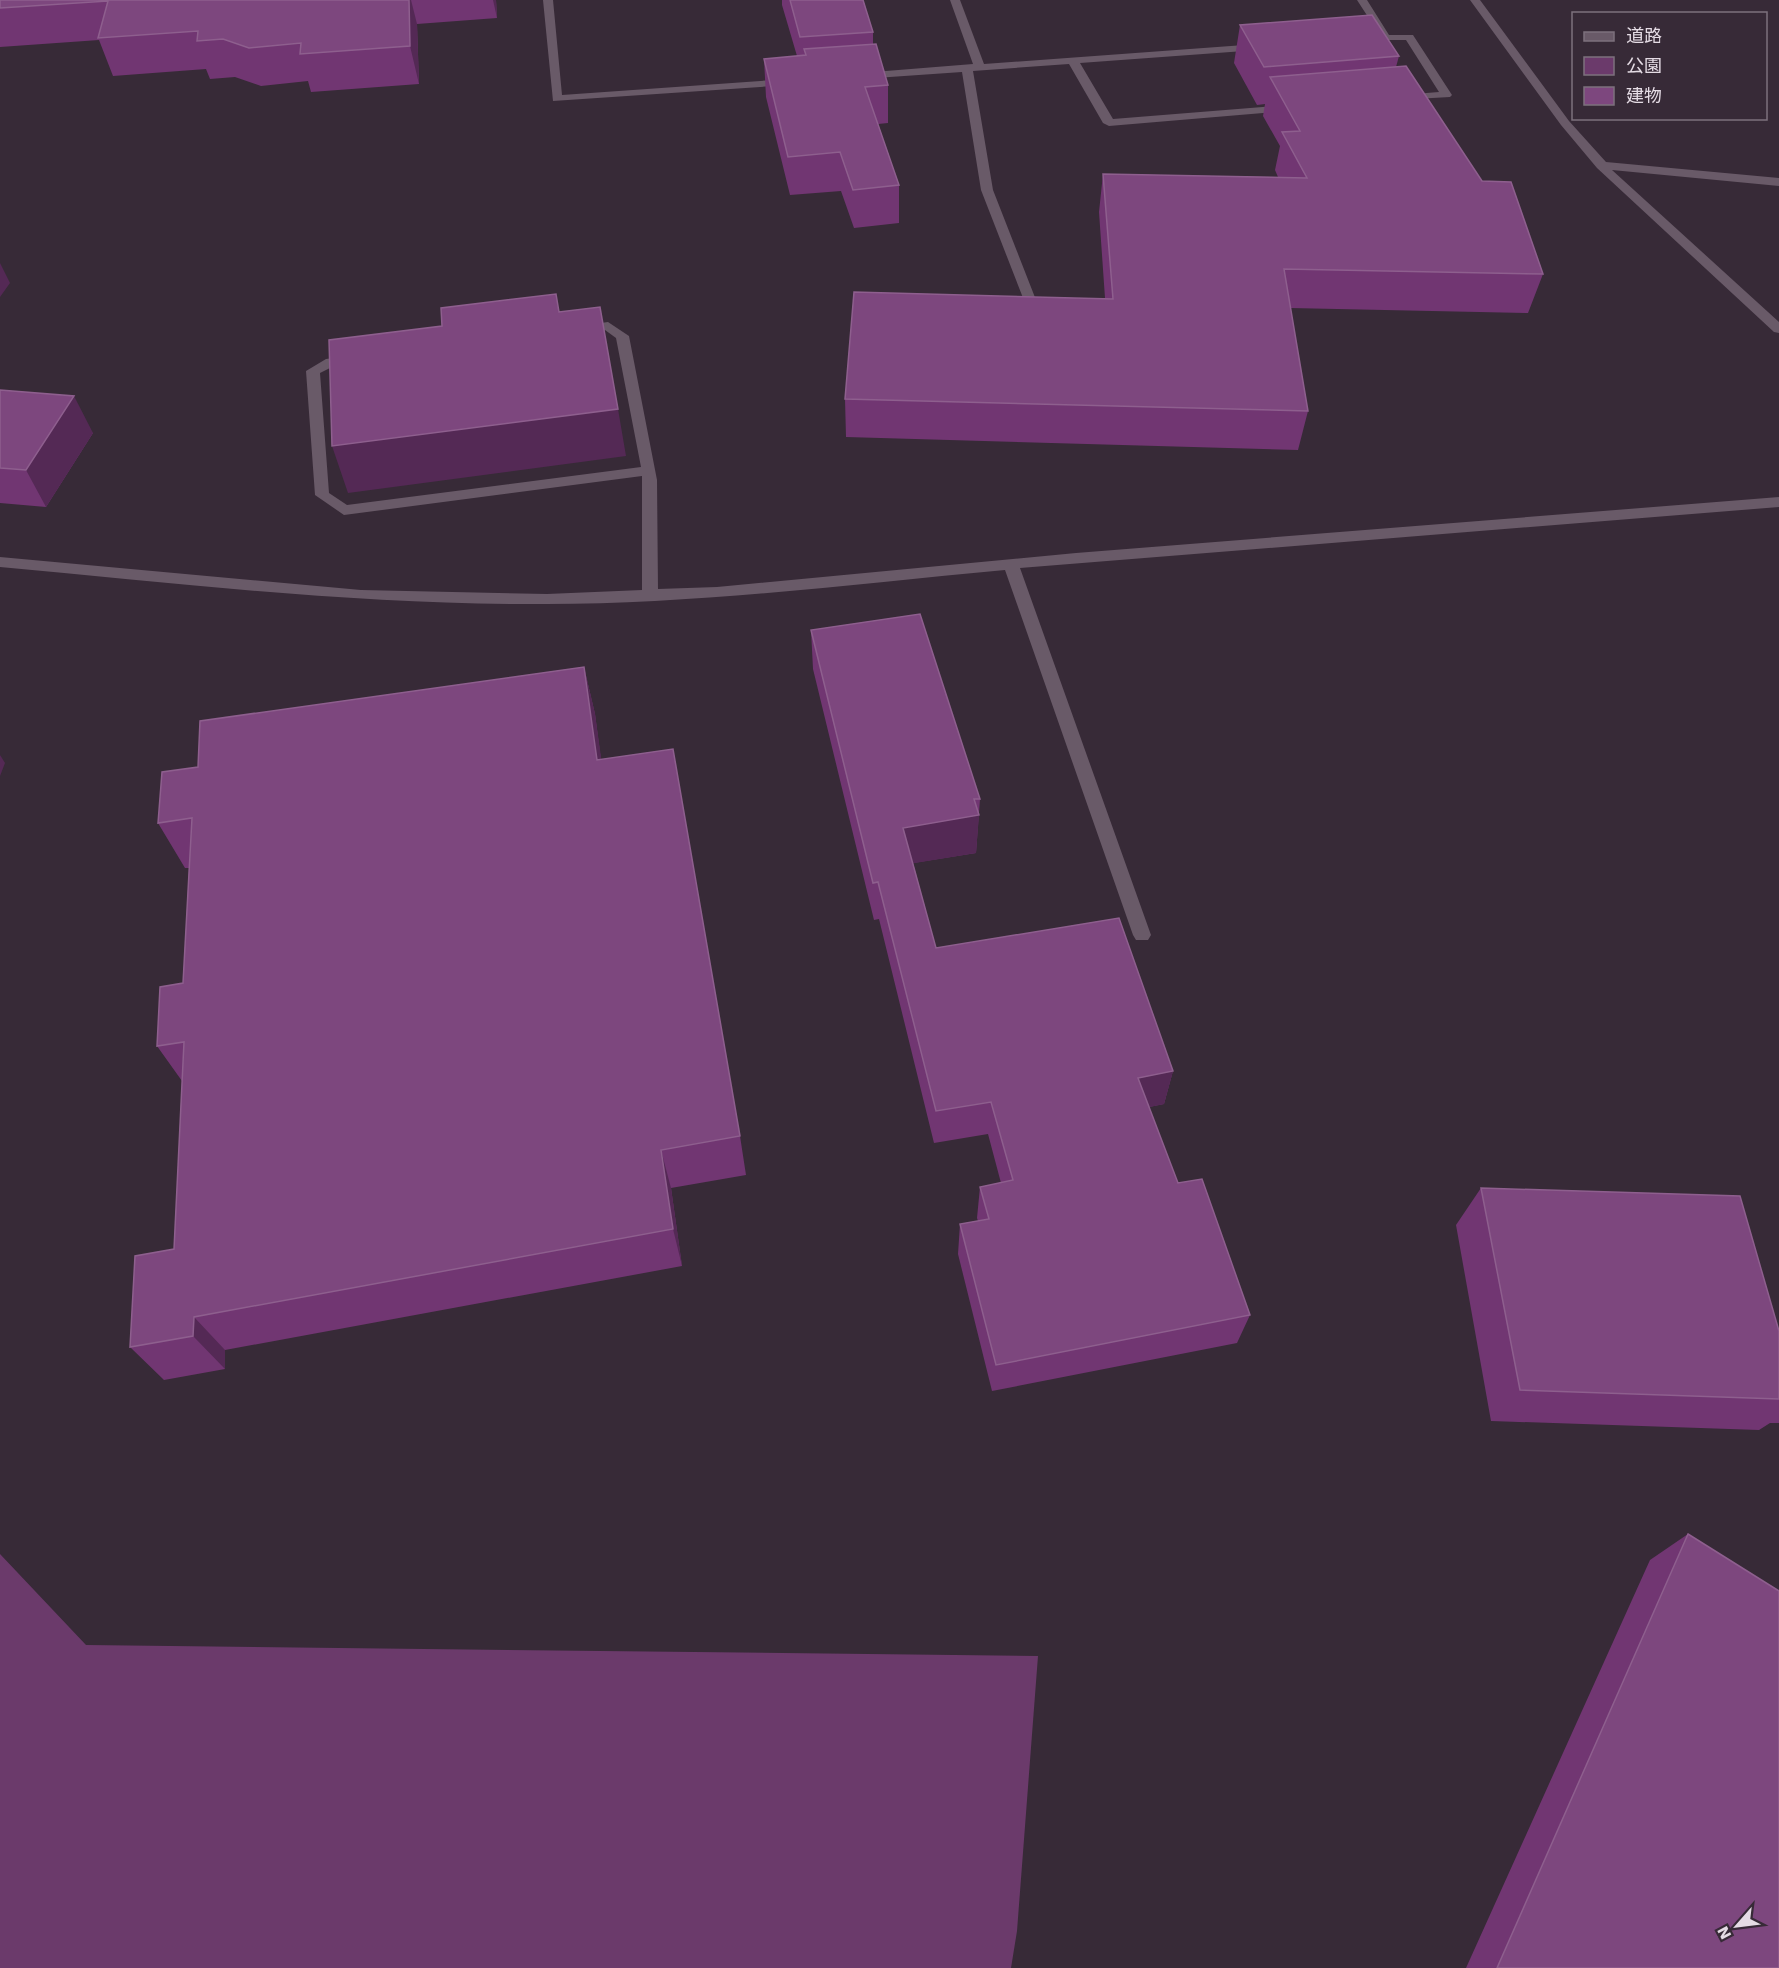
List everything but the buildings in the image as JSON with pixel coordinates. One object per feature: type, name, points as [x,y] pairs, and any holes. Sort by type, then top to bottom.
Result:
[{"type":"street","points":[[548,0],[557,99],[803,81]]},
{"type":"street","points":[[955,0],[973,68],[987,190],[1030,300]]},
{"type":"street","points":[[1362,0],[1381,39],[1408,37],[1446,94],[1388,99]]},
{"type":"street","points":[[1475,0],[1565,123],[1601,165],[1779,329]]},
{"type":"street","points":[[850,77],[1270,47]]},
{"type":"street","points":[[1073,61],[1109,123],[1295,107]]},
{"type":"street","points":[[1601,165],[1779,182]]},
{"type":"street","points":[[562,332],[608,326],[622,336],[648,471],[650,595]]},
{"type":"street","points":[[366,357],[331,362],[313,372],[322,495],[344,510],[648,471]]},
{"type":"street","points":[[0,562],[360,595],[547,599],[717,592],[1011,565],[1779,502]]},
{"type":"street","points":[[1011,565],[1142,935]]},
{"type":"green space","points":[[0,1554],[86,1645],[1038,1656],[1017,1931],[1011,1968],[0,1968]]}]
